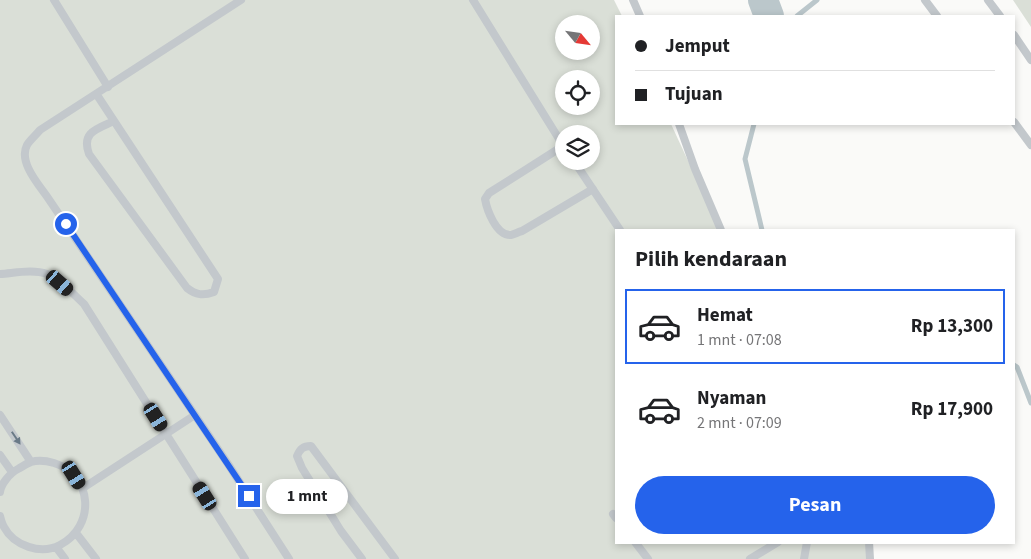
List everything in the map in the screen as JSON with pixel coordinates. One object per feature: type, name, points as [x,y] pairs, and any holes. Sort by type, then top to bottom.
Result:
[{"type":"lane","points":[[54,0],[108,87]]},
{"type":"lane","points":[[241,0],[97,95],[40,130],[26,146],[27,165],[289,559]]},
{"type":"lane","points":[[473,0],[555,132]]},
{"type":"lane","points":[[633,0],[640,15]]},
{"type":"lane","points":[[925,0],[936,15]]},
{"type":"lane","points":[[988,0],[999,15]]},
{"type":"lane","points":[[1015,37],[1031,60]]},
{"type":"lane","points":[[97,95],[218,279],[214,292],[208,295],[196,295],[187,288],[89,154],[86,139],[93,131],[114,121]]},
{"type":"lane","points":[[1015,123],[1031,145]]},
{"type":"lane","points":[[679,125],[694,169],[721,229]]},
{"type":"lane","points":[[555,153],[489,193],[485,199],[487,211],[497,227],[510,235],[522,231],[593,189]]},
{"type":"lane","points":[[580,170],[619,229]]},
{"type":"lane","points":[[0,274],[27,271],[47,274],[84,304],[245,559]]},
{"type":"lane","points":[[0,415],[31,462]]},
{"type":"lane","points":[[83,488],[195,415]]},
{"type":"lane","points":[[362,559],[341,531],[299,462],[297,456],[300,449],[311,446],[395,559]]},
{"type":"lane","points":[[0,455],[12,472]]},
{"type":"lane","points":[[0,492],[12,472],[31,462],[47,461],[62,465],[74,475],[83,488],[86,504],[83,519],[76,533],[56,547],[36,549],[18,542],[4,528],[0,516]]},
{"type":"lane","points":[[76,533],[96,559]]},
{"type":"lane","points":[[637,544],[648,559]]},
{"type":"lane","points":[[750,559],[775,544]]},
{"type":"lane","points":[[804,559],[807,544]]},
{"type":"lane","points":[[869,544],[870,559]]},
{"type":"lane","points":[[56,547],[65,559]]},
{"type":"shaded area","points":[[0,0],[614,0],[622,15],[615,15],[615,125],[671,125],[720,229],[615,229],[615,544],[865,544],[872,559],[0,559]]},
{"type":"shaded area","points":[[1013,0],[1031,0],[1031,27]]},
{"type":"waterway","points":[[763,0],[769,15]]},
{"type":"waterway","points":[[798,15],[817,0]]},
{"type":"waterway","points":[[754,125],[745,159],[762,229]]},
{"type":"waterway","points":[[1015,366],[1031,403]]},
{"type":"route","points":[[66,224],[249,496]]}]
